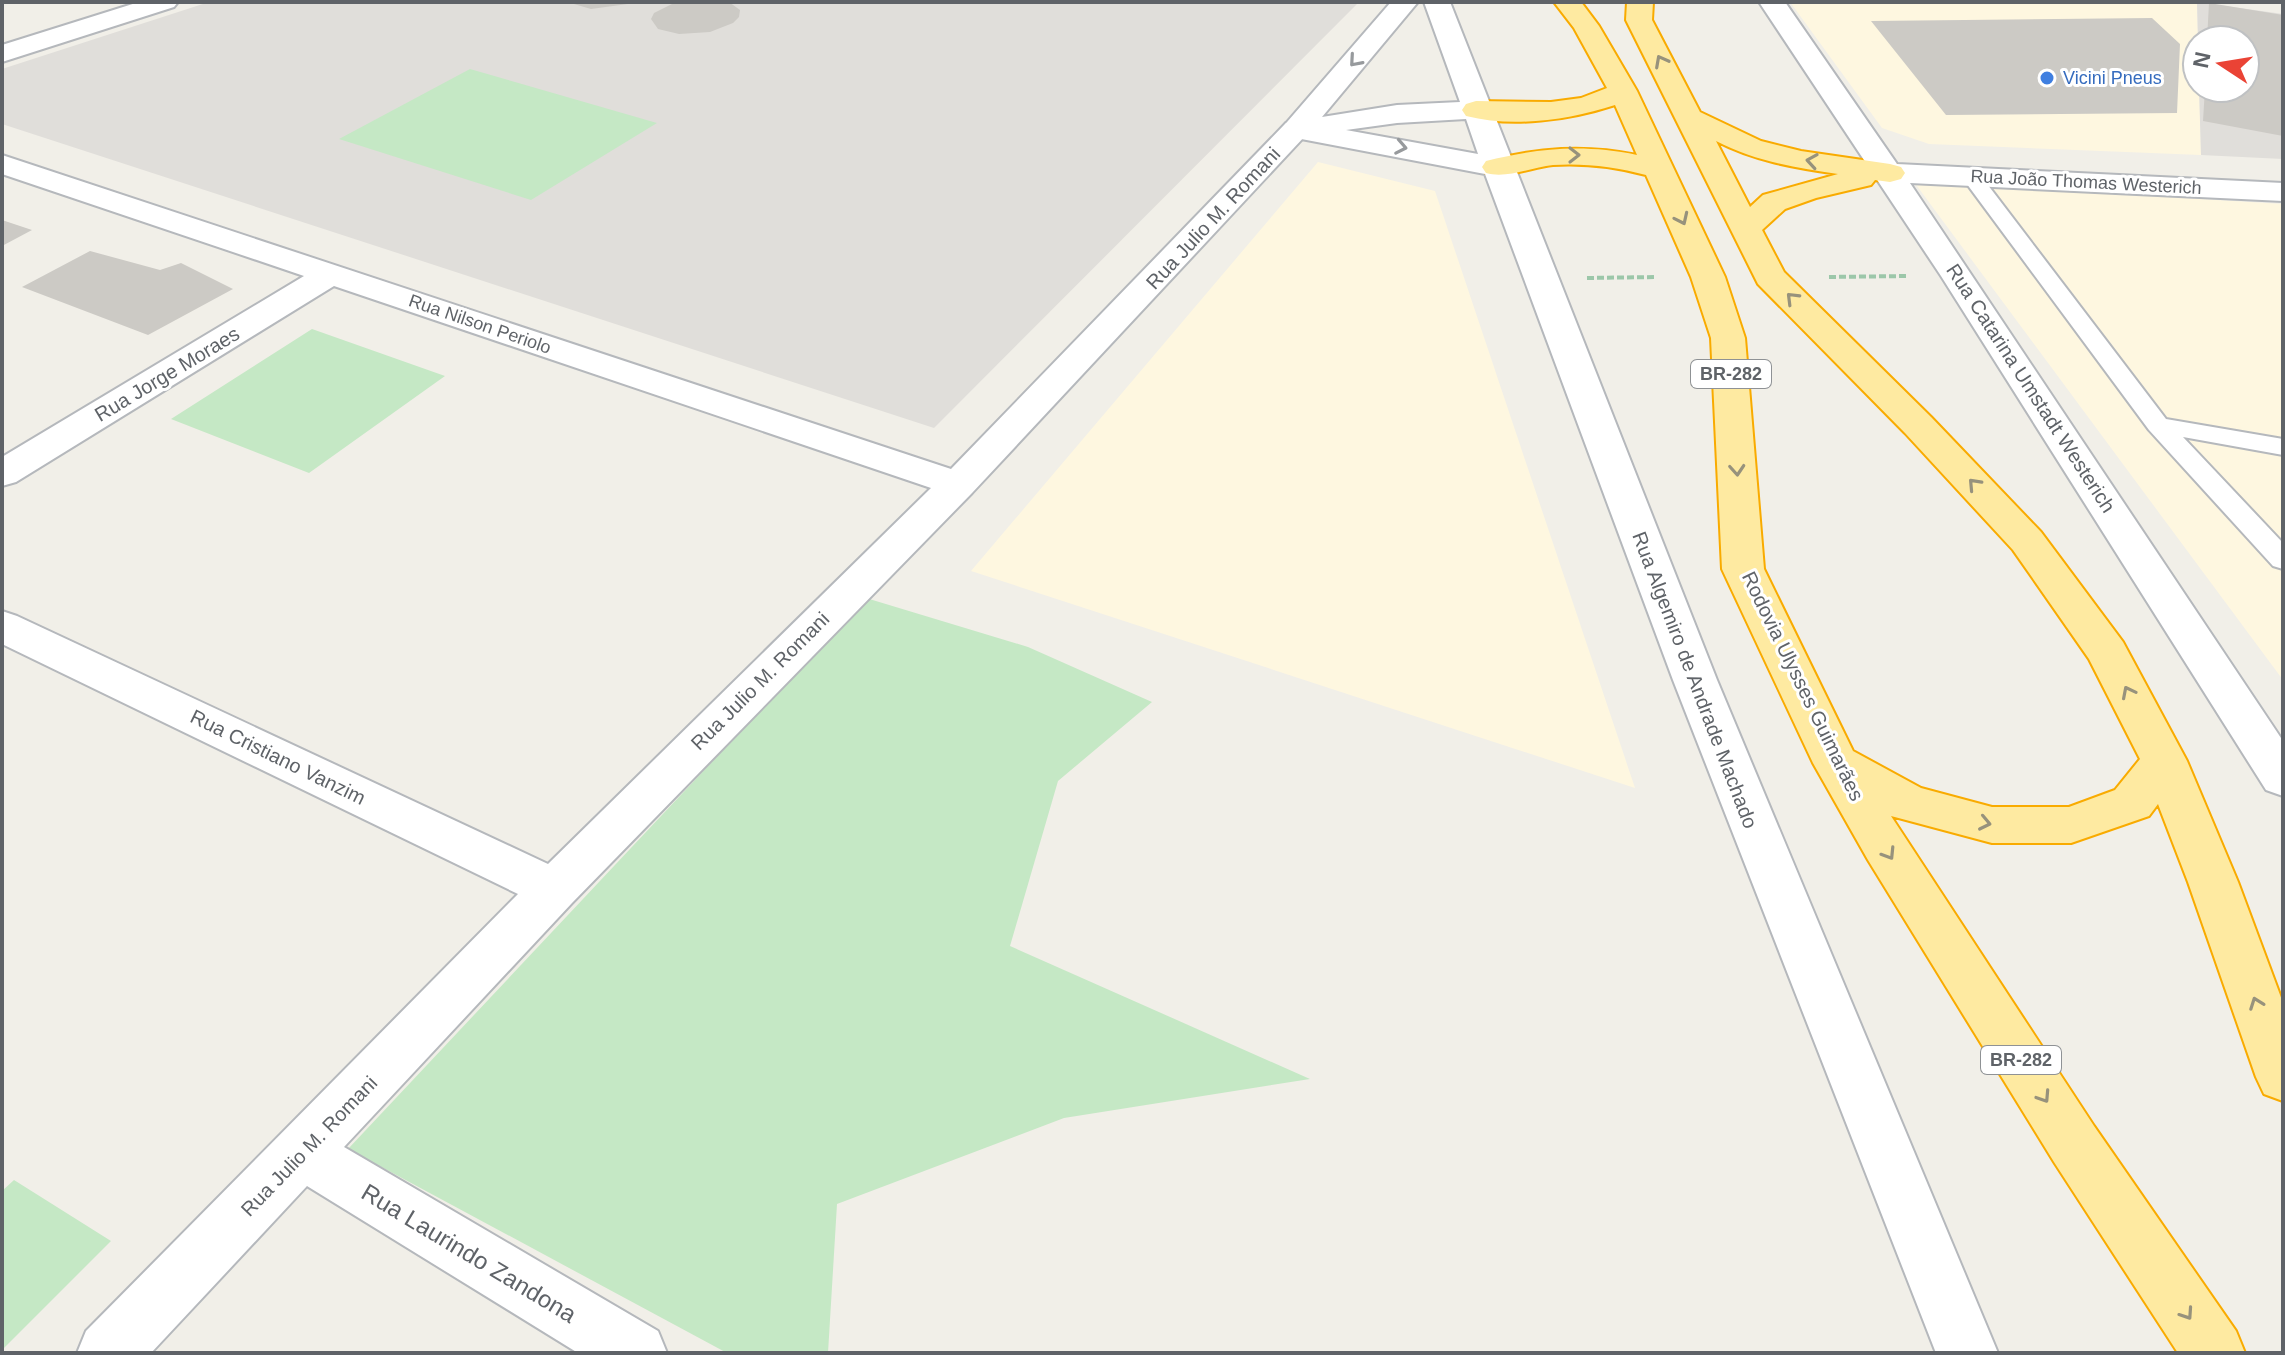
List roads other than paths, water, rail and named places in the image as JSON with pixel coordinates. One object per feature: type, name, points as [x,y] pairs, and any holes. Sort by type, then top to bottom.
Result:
[{"type":"highway","name":"Rodovia Ulysses Guimarães","points":[[1567,2],[1586,26],[1623,91],[1708,277],[1728,338],[1743,569],[1836,763],[1885,847],[2066,1132],[2214,1353]]},
{"type":"highway","points":[[1640,2],[1639,20],[1770,277],[1918,425],[2027,541],[2108,653],[2164,761],[2213,882],[2283,1077]]},
{"type":"highway","points":[[1476,110],[1565,111],[1600,104],[1623,91]]},
{"type":"highway","points":[[1691,118],[1750,147],[1801,160],[1890,173]]},
{"type":"highway","points":[[1497,167],[1535,157],[1575,153],[1618,158],[1659,169]]},
{"type":"highway","points":[[1746,228],[1774,202],[1808,190],[1890,173]]},
{"type":"highway","points":[[1836,763],[1908,803],[1992,825],[2071,825],[2132,803],[2164,761]]},
{"type":"street","points":[[2,54],[165,2]]},
{"type":"street","name":"Rua Algemiro de Andrade Machado","points":[[1437,2],[1538,278],[1817,991],[1967,1353]]},
{"type":"street","name":"Rua Catarina Umstadt Westerich","points":[[1772,2],[1890,173],[2283,778]]},
{"type":"street","name":"Rua Julio M. Romani","points":[[108,1353],[554,889],[958,484],[1296,129],[1392,6]]},
{"type":"street","points":[[1296,129],[1397,114],[1476,110]]},
{"type":"street","points":[[1296,129],[1497,167]]},
{"type":"street","name":"Rua Nilson Periolo","points":[[2,164],[958,484]]},
{"type":"street","name":"Rua João Thomas Westerich","points":[[1890,173],[2283,192]]},
{"type":"street","name":"Rua Jorge Moraes","points":[[2,474],[331,274]]},
{"type":"street","name":"Rua Cristiano Vanzim","points":[[2,626],[554,889]]},
{"type":"street","name":"Rua Laurindo Zandona","points":[[303,1153],[636,1353]]},
{"type":"lane","points":[[1971,176],[2158,425],[2283,560]]},
{"type":"lane","points":[[2158,425],[2283,447]]},
{"type":"place","name":"Vicini Pneus","points":[[2047,78]]}]
